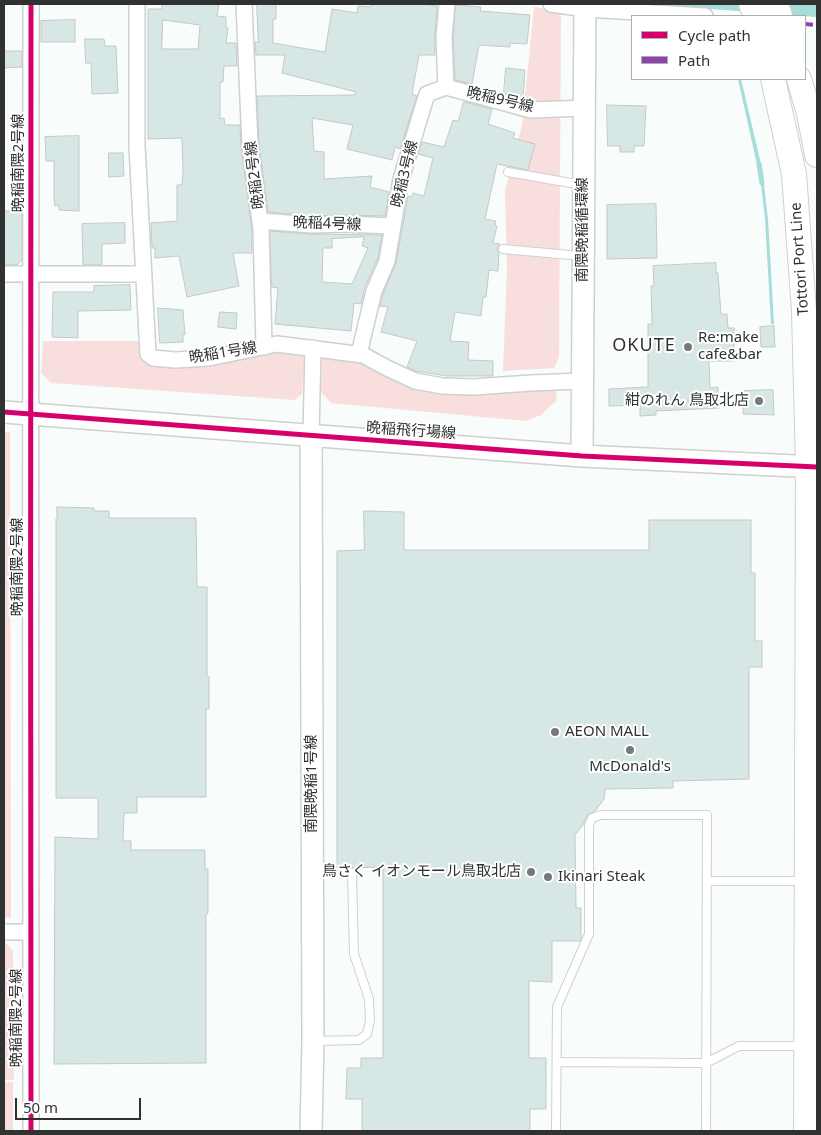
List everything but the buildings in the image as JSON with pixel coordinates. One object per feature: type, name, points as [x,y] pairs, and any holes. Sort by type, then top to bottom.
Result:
[{"type":"main road","points":[[759,10],[776,15]]},
{"type":"main road","name":"Tottori Port Line","points":[[773,80],[780,103],[794,174],[813,467],[807,882],[806,1131]]},
{"type":"main road","points":[[798,80],[809,113],[817,155]]},
{"type":"street","name":"晩稲南隈2号線","points":[[31,4],[32,274],[29,932],[31,1131]]},
{"type":"street","name":"晩稲1号線","points":[[137,4],[137,146],[148,354],[153,358],[175,360],[209,358],[276,344],[363,355],[416,381],[443,386],[474,387],[582,381]]},
{"type":"street","name":"晩稲2号線","points":[[244,4],[250,146],[260,221],[264,347]]},
{"type":"street","points":[[446,87],[444,37],[447,4]]},
{"type":"street","points":[[551,4],[693,15]]},
{"type":"street","name":"南隈晩稲循環線","points":[[582,456],[585,6]]},
{"type":"street","name":"晩稲9号線","points":[[446,87],[531,110],[584,108]]},
{"type":"street","name":"晩稲3号線","points":[[359,354],[374,291],[387,261],[400,186],[422,107],[427,94],[446,87]]},
{"type":"street","name":"晩稲4号線","points":[[260,221],[312,225],[393,226]]},
{"type":"street","points":[[4,274],[144,274]]},
{"type":"street","points":[[311,436],[313,348]]},
{"type":"street","name":"晩稲飛行場線","points":[[4,412],[582,456],[813,467]]},
{"type":"street","name":"南隈晩稲1号線","points":[[311,436],[313,1041],[311,1131]]},
{"type":"street","points":[[4,932],[29,932]]},
{"type":"lane","points":[[508,172],[583,186]]},
{"type":"lane","points":[[503,250],[583,256]]},
{"type":"lane","points":[[556,1131],[557,1007],[589,934],[589,825],[592,818],[601,815],[707,816],[706,1131]]},
{"type":"lane","points":[[313,1041],[359,1040],[367,1034],[370,1020],[369,999],[354,954],[352,873]]},
{"type":"lane","points":[[707,881],[807,882]]},
{"type":"lane","points":[[557,1062],[706,1063],[739,1046],[806,1046]]},
{"type":"shaded area","points":[[534,7],[561,11],[559,357],[554,368],[503,371],[507,267],[505,191],[522,125]]},
{"type":"shaded area","points":[[43,341],[138,341],[140,355],[146,363],[206,364],[276,349],[305,353],[302,394],[295,400],[51,383],[41,373]]},
{"type":"shaded area","points":[[329,357],[361,362],[412,387],[551,388],[557,391],[556,401],[541,415],[526,421],[331,403],[321,392],[322,359]]},
{"type":"shaded area","points":[[4,432],[10,432],[11,918],[4,918]]},
{"type":"shaded area","points":[[4,941],[13,951],[14,1080],[4,1080]]},
{"type":"shaded area","points":[[4,1082],[13,1082],[13,1131],[4,1131]]},
{"type":"water","points":[[645,4],[817,4],[817,17]]},
{"type":"water","points":[[738,80],[741,80],[762,168],[758,169]]},
{"type":"water","points":[[760,176],[763,176],[768,219],[774,324],[771,324],[765,219]]},
{"type":"waterway","points":[[759,164],[762,183]]},
{"type":"marked path","points":[[806,24],[817,25]]},
{"type":"cycle path","points":[[31,4],[31,1131]]},
{"type":"cycle path","points":[[4,412],[582,456],[817,467]]},
{"type":"place","name":"Re:make cafe&bar","points":[[688,347]]},
{"type":"place","name":"紺のれん 鳥取北店","points":[[759,401]]},
{"type":"place","name":"AEON MALL","points":[[555,732]]},
{"type":"place","name":"McDonald's","points":[[630,750]]},
{"type":"place","name":"鳥さく イオンモール鳥取北店","points":[[531,872]]},
{"type":"place","name":"Ikinari Steak","points":[[548,877]]},
{"type":"district","name":"OKUTE","points":[[644,346]]}]
